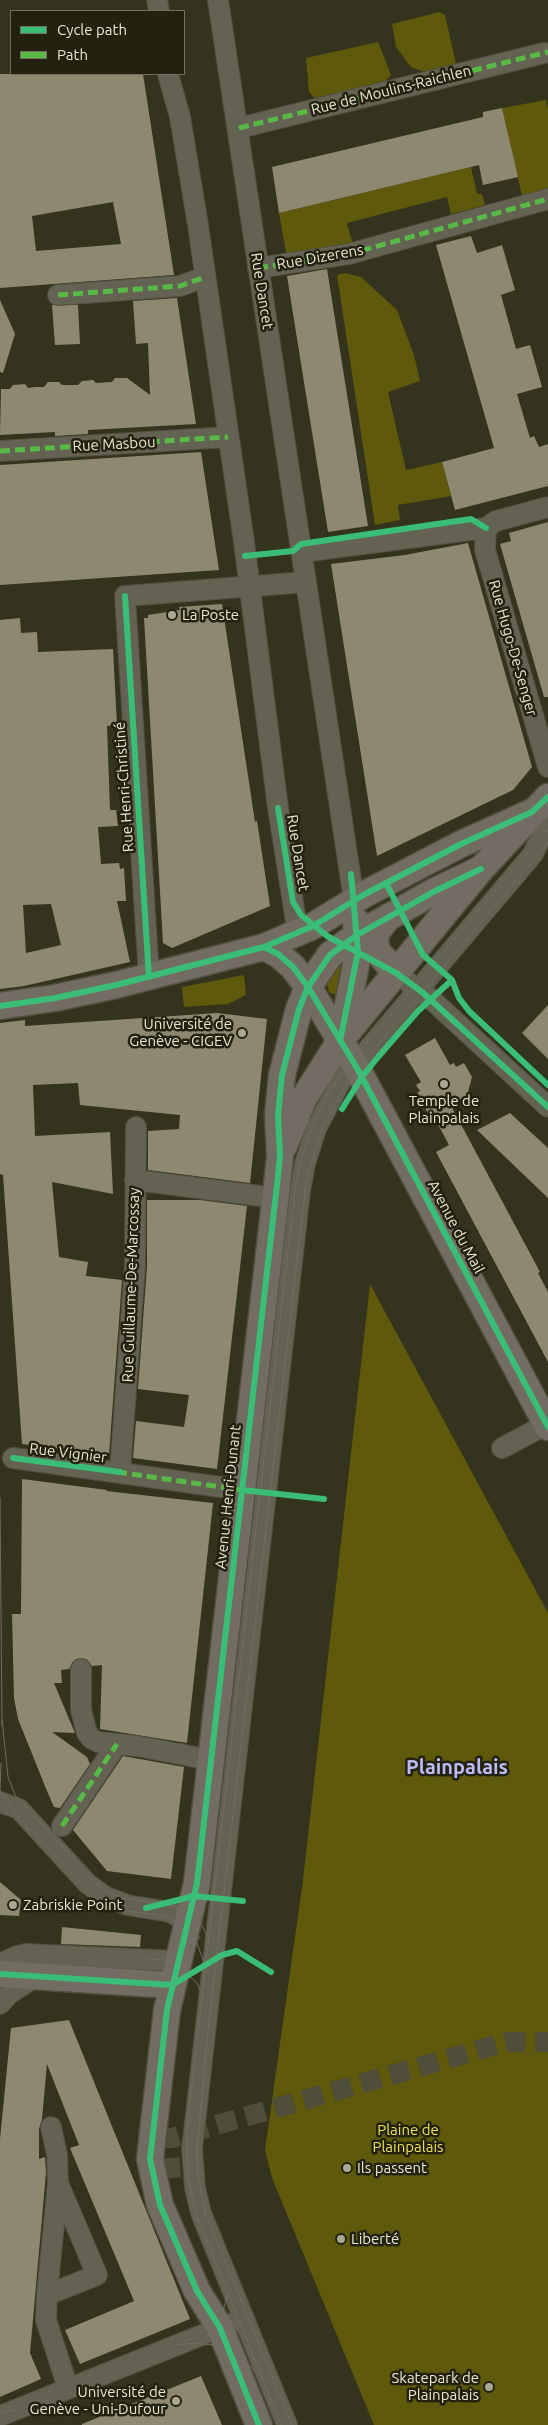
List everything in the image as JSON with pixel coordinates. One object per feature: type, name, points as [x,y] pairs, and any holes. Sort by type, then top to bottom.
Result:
[{"type":"main road","points":[[0,1006],[56,998],[148,977],[264,947],[305,930],[354,900],[461,844],[543,810]]},
{"type":"main road","points":[[340,1041],[481,869],[543,810]]},
{"type":"main road","name":"Avenue Henri-Dunant","points":[[259,2425],[231,2323],[197,2291],[160,2205],[152,2175],[150,2151],[162,2048],[175,1973],[196,1883],[276,1198],[280,1156],[278,1115],[283,1068],[299,1009],[308,987],[325,962],[388,917],[481,869]]},
{"type":"main road","points":[[340,1041],[352,944],[354,900]]},
{"type":"main road","points":[[388,917],[376,933],[374,942],[377,951],[396,973]]},
{"type":"main road","points":[[305,930],[352,944],[396,973]]},
{"type":"main road","points":[[305,930],[308,987]]},
{"type":"main road","points":[[264,947],[278,954],[292,967],[308,987]]},
{"type":"main road","name":"Avenue du Mail","points":[[308,987],[354,1064],[547,1425]]},
{"type":"main road","points":[[283,1068],[296,1045],[309,1036],[324,1035],[340,1041]]},
{"type":"main road","name":"Avenue Henri-Dunant","points":[[280,1156],[294,1118],[340,1041]]},
{"type":"main road","points":[[0,1974],[36,1977],[175,1973]]},
{"type":"street","name":"Rue Dancet","points":[[218,0],[354,900]]},
{"type":"street","name":"Rue de Moulins-Raichlen","points":[[238,128],[544,53]]},
{"type":"street","name":"Rue Dancet","points":[[168,75],[180,116],[205,277],[293,902],[301,916],[305,930]]},
{"type":"street","name":"Rue Dizerens","points":[[258,268],[349,254],[548,199]]},
{"type":"street","points":[[58,295],[180,286],[205,277]]},
{"type":"street","name":"Rue Masbou","points":[[0,451],[228,437]]},
{"type":"street","points":[[302,552],[486,528],[496,521],[548,507]]},
{"type":"street","name":"Rue Hugo-De-Senger","points":[[486,528],[485,550],[548,767]]},
{"type":"street","points":[[249,586],[306,582]]},
{"type":"street","name":"Rue Henri-Christiné","points":[[148,977],[125,596],[249,586]]},
{"type":"street","points":[[287,2425],[231,2323],[212,2243],[197,2200],[192,2162],[193,2120],[300,1191],[305,1164],[319,1122],[332,1096],[354,1064],[425,994],[533,854],[543,810]]},
{"type":"street","points":[[396,973],[425,994],[548,1107]]},
{"type":"street","points":[[135,1180],[136,1127]]},
{"type":"street","name":"Rue Guillaume-De-Marcossay","points":[[120,1472],[134,1265],[135,1180],[276,1198]]},
{"type":"street","points":[[502,1448],[547,1425]]},
{"type":"street","name":"Rue Vignier","points":[[13,1458],[242,1490]]},
{"type":"street","points":[[81,1668],[81,1710],[87,1733],[98,1742],[211,1760]]},
{"type":"street","points":[[62,1826],[117,1744]]},
{"type":"street","points":[[0,1802],[19,1809],[86,1883],[104,1896],[127,1905],[170,1912],[188,1922]]},
{"type":"street","points":[[0,1964],[26,1954],[175,1973]]},
{"type":"street","points":[[0,2004],[9,1994],[36,1977]]},
{"type":"street","points":[[51,2127],[57,2155],[58,2183],[47,2296],[47,2328],[68,2388]]},
{"type":"street","points":[[47,2296],[97,2275],[58,2183]]},
{"type":"street","points":[[0,2416],[231,2323]]},
{"type":"green space","points":[[440,12],[445,15],[456,64],[425,72],[411,67],[396,47],[392,24]]},
{"type":"green space","points":[[378,42],[391,75],[382,84],[318,101],[309,92],[306,58]]},
{"type":"green space","points":[[546,100],[548,108],[548,189],[522,196],[502,108]]},
{"type":"green space","points":[[471,167],[477,194],[482,194],[485,205],[451,214],[447,197],[347,223],[354,248],[287,258],[279,213]]},
{"type":"green space","points":[[345,273],[361,277],[397,310],[414,355],[420,381],[388,392],[406,470],[442,462],[451,496],[398,505],[400,520],[375,525],[337,275]]},
{"type":"green space","points":[[341,963],[346,965],[338,994],[333,994],[329,992],[327,984],[333,967]]},
{"type":"green space","points":[[244,975],[246,995],[228,1004],[184,1007],[182,987]]},
{"type":"green space","name":"Plaine de Plainpalais","points":[[370,1284],[548,1613],[548,2425],[374,2425],[272,2178],[265,2150],[303,1880]]},
{"type":"building","points":[[0,74],[143,75],[174,275],[0,288]],"holes":[[[113,202],[121,244],[36,251],[32,216]]]},
{"type":"building","points":[[502,108],[518,177],[483,185],[479,165],[279,213],[272,167],[483,117],[483,112]]},
{"type":"building","points":[[471,236],[477,253],[502,245],[515,290],[501,295],[516,349],[530,345],[542,387],[517,394],[530,438],[534,436],[539,447],[548,444],[548,486],[455,510],[442,462],[494,448],[436,245]]},
{"type":"building","points":[[327,269],[368,526],[328,532],[287,276]]},
{"type":"building","points":[[177,298],[196,424],[88,430],[88,434],[55,436],[55,432],[0,435],[1,389],[10,389],[13,385],[25,384],[28,388],[44,387],[48,382],[59,382],[62,385],[78,385],[82,381],[93,380],[96,383],[112,382],[115,378],[127,378],[150,395],[148,343],[136,344],[133,301]]},
{"type":"building","points":[[0,300],[15,334],[3,373],[0,372]]},
{"type":"building","points":[[52,305],[78,305],[80,344],[55,345]]},
{"type":"building","points":[[201,452],[219,570],[0,585],[0,465]]},
{"type":"building","points":[[548,522],[548,697],[544,697],[500,544],[511,541],[509,533]]},
{"type":"building","points":[[468,543],[532,767],[513,790],[377,856],[331,564],[405,555]]},
{"type":"building","points":[[222,604],[255,822],[257,821],[270,906],[172,948],[163,943],[144,618],[148,618],[148,615],[180,610],[179,607]]},
{"type":"building","points":[[20,618],[21,633],[37,632],[38,652],[113,649],[117,725],[107,726],[110,810],[116,810],[118,826],[98,827],[101,864],[119,863],[120,869],[124,868],[126,901],[117,901],[130,962],[24,986],[0,989],[0,620]],"holes":[[[51,904],[61,945],[26,953],[23,905]]]},
{"type":"building","points":[[548,1005],[548,1059],[522,1033]]},
{"type":"building","points":[[217,1013],[267,1019],[250,1183],[148,1170],[148,1131],[179,1129],[180,1115],[80,1105],[78,1083],[33,1085],[35,1136],[110,1132],[113,1194],[52,1182],[59,1257],[88,1262],[86,1276],[122,1280],[109,1455],[22,1444],[3,1175],[0,1174],[0,1023],[25,1020],[25,1026]]},
{"type":"building","points":[[435,1038],[450,1065],[454,1063],[456,1067],[464,1063],[472,1077],[467,1096],[451,1104],[449,1102],[540,1272],[538,1273],[548,1292],[548,1362],[436,1152],[449,1145],[433,1115],[430,1117],[417,1093],[420,1091],[416,1085],[421,1082],[405,1055]]},
{"type":"building","points":[[510,1113],[548,1148],[548,1198],[477,1130]]},
{"type":"building","points":[[147,1200],[200,1200],[247,1206],[217,1469],[133,1458],[136,1421],[184,1427],[189,1395],[138,1389],[147,1266]]},
{"type":"building","points":[[22,1479],[213,1503],[187,1743],[100,1729],[102,1665],[92,1666],[86,1659],[76,1659],[69,1669],[61,1670],[62,1683],[54,1683],[75,1733],[52,1732],[87,1757],[90,1764],[60,1808],[54,1807],[47,1791],[18,1719],[14,1698],[12,1614],[21,1614]]},
{"type":"building","points":[[123,1756],[184,1767],[171,1879],[107,1871],[73,1830]]},
{"type":"building","points":[[0,1882],[21,1900],[19,1916],[0,1915]]},
{"type":"building","points":[[62,1927],[141,1935],[140,1947],[61,1944]]},
{"type":"building","points":[[69,2020],[190,2319],[80,2364],[65,2330],[134,2301],[70,2148],[79,2145],[47,2064],[42,2119],[39,2129],[39,2159],[45,2157],[46,2173],[30,2353],[41,2379],[0,2397],[0,2139],[11,2028]]},
{"type":"building","name":"Université de Genève - Uni-Dufour","points":[[201,2376],[222,2425],[82,2425],[82,2424]]},
{"type":"tunnel","points":[[171,2178],[168,2139],[506,2042],[548,2042]]},
{"type":"tram line","points":[[281,2425],[196,2214],[188,2175],[187,2149],[188,2119],[295,1190],[300,1162],[312,1127],[325,1099],[343,1071],[548,828]]},
{"type":"tram line","points":[[292,2425],[205,2212],[198,2174],[197,2149],[208,2030],[306,1182],[321,1130],[349,1079],[548,843]]},
{"type":"tram line","points":[[0,1498],[2,1726]]},
{"type":"tram line","points":[[2,1719],[8,1777],[15,1795],[93,1881],[104,1890],[121,1898],[170,1905],[185,1910],[201,1924],[209,1939]]},
{"type":"tram line","points":[[0,1791],[1,1763]]},
{"type":"tram line","points":[[0,1791],[15,1813],[95,1898],[120,1910],[159,1915],[175,1921],[187,1929],[196,1941],[204,1962]]},
{"type":"tram line","points":[[147,1960],[170,1958],[180,1954],[200,1937]]},
{"type":"tram line","points":[[159,1962],[171,1965],[185,1972],[197,1983],[202,1995]]},
{"type":"tram line","points":[[185,2341],[212,2325],[223,2311],[228,2293]]},
{"type":"tram line","points":[[174,2345],[195,2343],[220,2346],[239,2355],[257,2373]]},
{"type":"tram line","points":[[0,2414],[20,2408]]},
{"type":"marked path","points":[[239,128],[548,52]]},
{"type":"marked path","points":[[258,268],[349,254],[548,199]]},
{"type":"marked path","points":[[58,295],[180,286],[205,277]]},
{"type":"marked path","points":[[0,451],[228,437]]},
{"type":"marked path","points":[[117,1472],[242,1490]]},
{"type":"marked path","points":[[62,1826],[117,1744]]},
{"type":"cycle path","points":[[245,556],[293,551],[301,544],[471,519],[486,528]]},
{"type":"cycle path","points":[[125,596],[149,977]]},
{"type":"cycle path","points":[[0,1006],[55,998],[116,985],[264,947],[313,926],[365,894],[461,844],[532,812],[548,797]]},
{"type":"cycle path","points":[[278,808],[293,902],[301,915],[327,936],[396,973],[422,992],[548,1107]]},
{"type":"cycle path","points":[[259,2425],[220,2328],[197,2291],[160,2205],[150,2159],[167,2010],[197,1883],[278,1176],[280,1156],[278,1115],[282,1075],[299,1009],[308,987],[330,955],[357,935],[435,891],[481,869]]},
{"type":"cycle path","points":[[340,1041],[358,952],[351,874]]},
{"type":"cycle path","points":[[386,883],[423,955],[452,980],[459,998],[469,1011],[548,1085]]},
{"type":"cycle path","points":[[264,947],[278,954],[293,967],[308,987],[357,1068],[548,1427]]},
{"type":"cycle path","points":[[342,1109],[362,1077],[378,1057],[418,1011],[452,980]]},
{"type":"cycle path","points":[[13,1458],[120,1472]]},
{"type":"cycle path","points":[[242,1490],[324,1499]]},
{"type":"cycle path","points":[[146,1908],[194,1896],[243,1901]]},
{"type":"cycle path","points":[[172,1985],[222,1955],[237,1951],[271,1972]]},
{"type":"cycle path","points":[[0,1974],[172,1985]]},
{"type":"place","name":"La Poste","points":[[172,615]]},
{"type":"place","name":"Université de Genève - CIGEV","points":[[242,1033]]},
{"type":"place","name":"Temple de Plainpalais","points":[[444,1084]]},
{"type":"place","name":"Zabriskie Point","points":[[13,1905]]},
{"type":"place","name":"Ils passent","points":[[347,2168]]},
{"type":"place","name":"Liberté","points":[[341,2239]]},
{"type":"place","name":"Skatepark de Plainpalais","points":[[489,2387]]},
{"type":"place","name":"Université de Genève - Uni-Dufour","points":[[176,2401]]},
{"type":"district","name":"Plainpalais","points":[[457,1767]]}]
